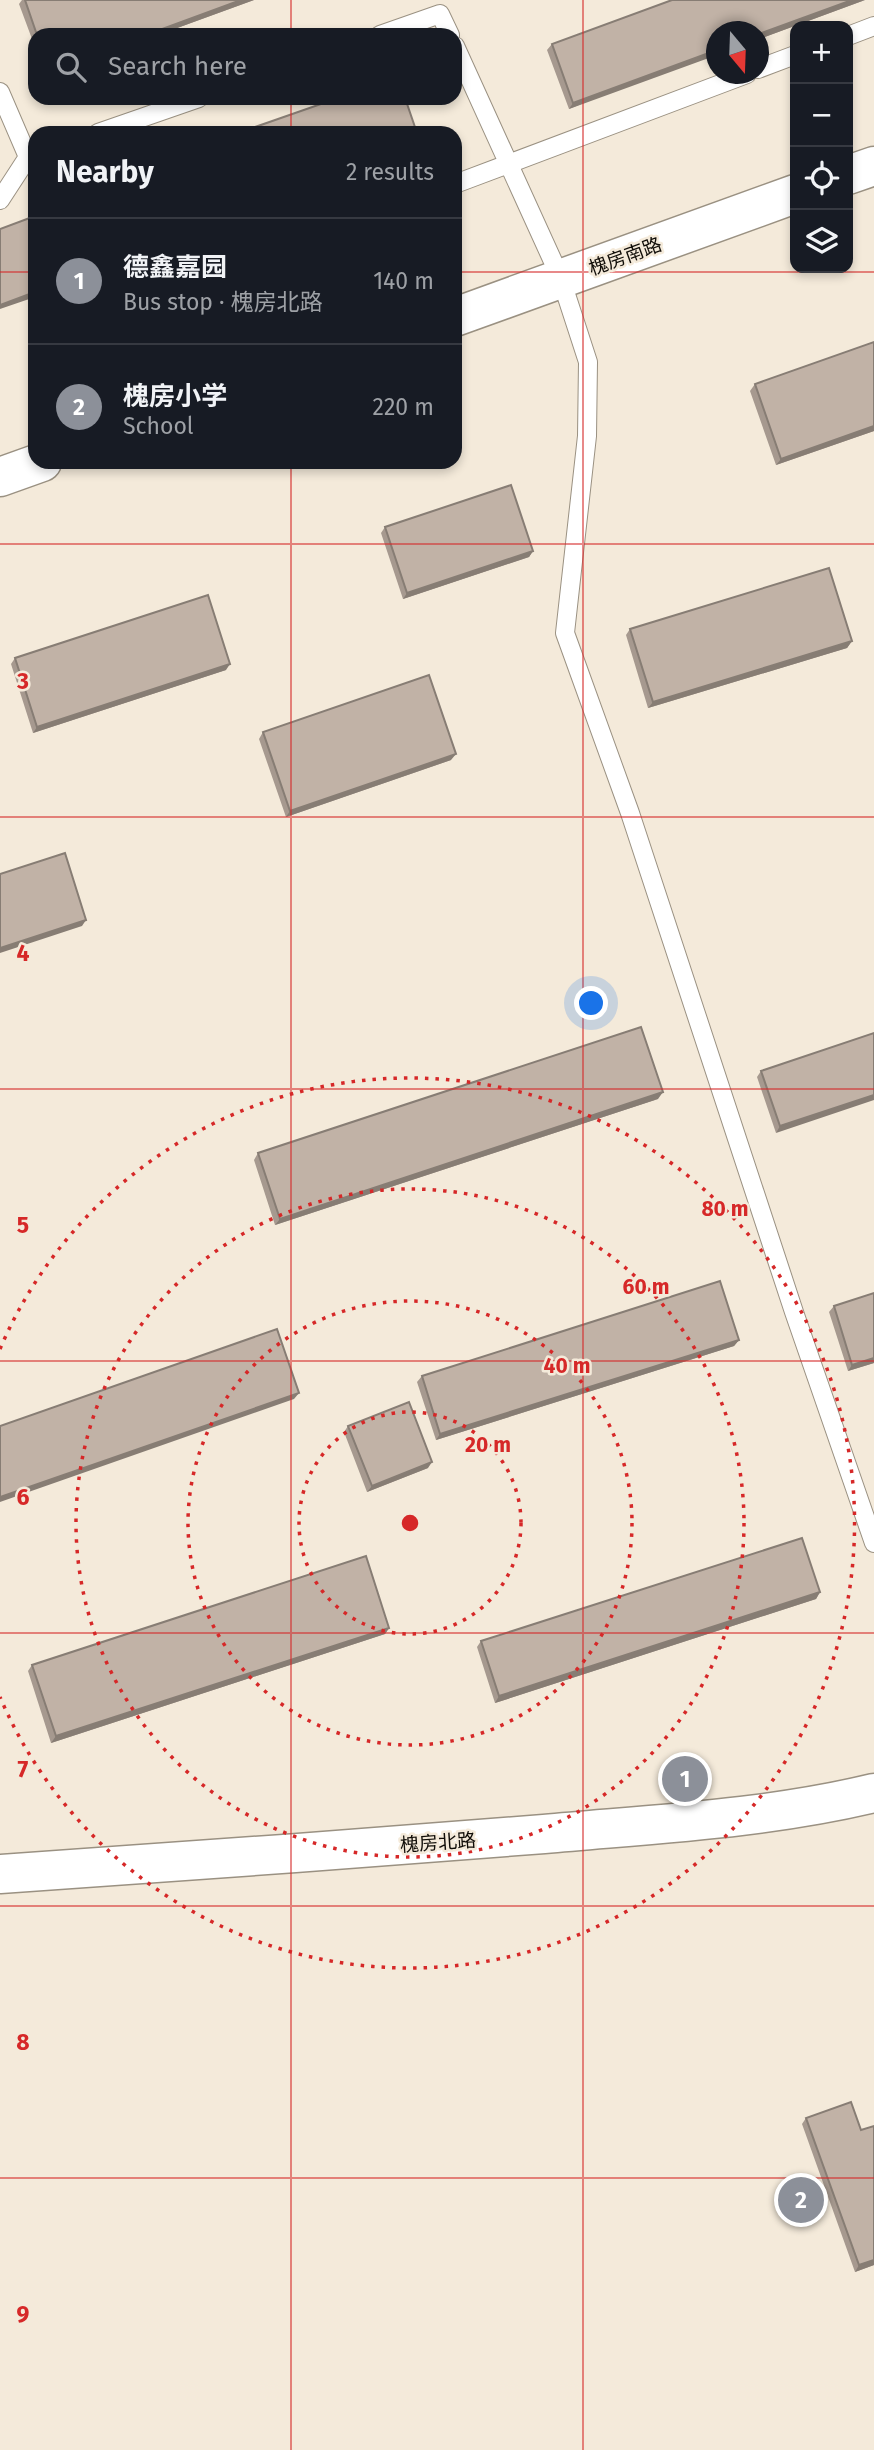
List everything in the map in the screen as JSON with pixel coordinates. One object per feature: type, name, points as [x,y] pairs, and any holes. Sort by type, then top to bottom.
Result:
[{"type":"street","points":[[853,173],[874,166]]},
{"type":"street","name":"槐房南路","points":[[462,314],[790,196]]},
{"type":"street","points":[[0,477],[28,467]]},
{"type":"street","name":"槐房北路","points":[[0,1874],[678,1822],[773,1813],[874,1793]]},
{"type":"lane","points":[[400,28],[440,14],[447,28]]},
{"type":"lane","points":[[853,34],[874,26]]},
{"type":"lane","points":[[769,65],[790,57]]},
{"type":"lane","points":[[462,61],[561,279],[588,362],[587,436],[565,633],[630,813],[794,1312],[874,1543]]},
{"type":"lane","points":[[462,181],[721,84]]},
{"type":"lane","points":[[0,92],[28,148]]},
{"type":"lane","points":[[118,126],[179,105]]},
{"type":"lane","points":[[0,200],[28,162]]},
{"type":"building","points":[[25,0],[241,0],[165,28],[35,28]]},
{"type":"building","points":[[672,0],[852,0],[769,30],[769,21],[706,21],[706,54],[573,103],[552,44]]},
{"type":"building","points":[[318,105],[407,105],[415,126],[258,126]]},
{"type":"building","points":[[28,219],[28,295],[0,305],[0,229]]},
{"type":"building","points":[[874,342],[874,426],[781,459],[755,384]]},
{"type":"building","points":[[511,485],[533,551],[407,593],[385,527]]},
{"type":"building","points":[[829,568],[852,641],[653,702],[630,629]]},
{"type":"building","points":[[208,595],[230,664],[37,727],[15,658]]},
{"type":"building","points":[[429,675],[456,754],[290,811],[263,732]]},
{"type":"building","points":[[65,853],[86,920],[0,948],[0,874]]},
{"type":"building","points":[[641,1027],[663,1092],[280,1219],[258,1153]]},
{"type":"building","points":[[874,1033],[874,1095],[780,1126],[761,1071]]},
{"type":"building","points":[[720,1281],[739,1340],[440,1434],[422,1376]]},
{"type":"building","points":[[874,1293],[874,1358],[852,1365],[834,1306]]},
{"type":"building","points":[[277,1329],[299,1393],[0,1497],[0,1426]]},
{"type":"building","points":[[409,1402],[432,1462],[372,1486],[348,1426]]},
{"type":"building","points":[[802,1538],[820,1592],[499,1696],[481,1641]]},
{"type":"building","points":[[366,1556],[389,1628],[56,1736],[32,1665]]},
{"type":"building","points":[[851,2102],[861,2130],[874,2126],[874,2260],[859,2265],[806,2118]]},
{"type":"place","name":"德鑫嘉园","points":[[685,1779]]},
{"type":"place","name":"槐房小学","points":[[801,2200]]}]
